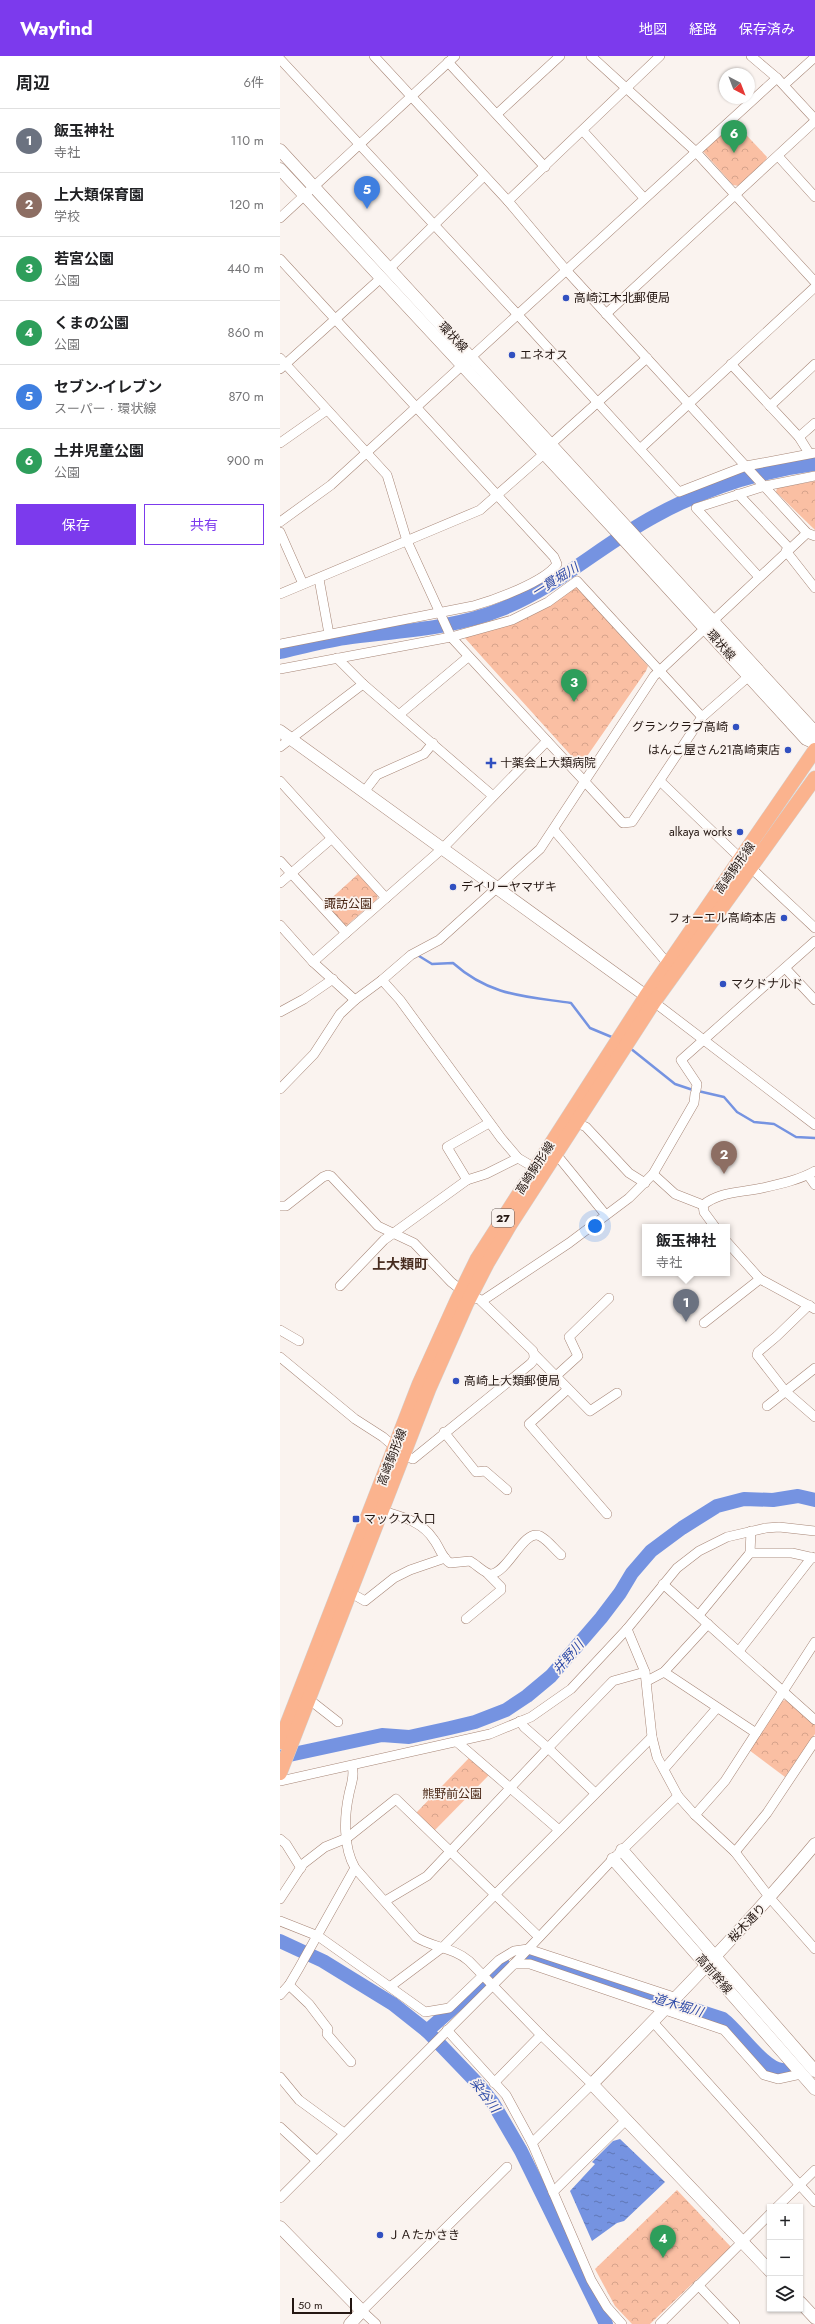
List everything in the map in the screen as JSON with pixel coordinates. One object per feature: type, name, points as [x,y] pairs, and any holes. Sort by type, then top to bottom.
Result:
[{"type":"main road","name":"高崎駒形線","points":[[471,1296],[477,1259],[535,1168],[650,999],[746,864],[815,750]]},
{"type":"main road","name":"高崎駒形線","points":[[286,1737],[350,1593],[383,1511],[400,1451],[434,1349],[471,1296],[510,1225],[577,1123],[650,999],[668,964],[815,778]]},
{"type":"main road","name":"高崎駒形線","points":[[303,1697],[400,1451]]},
{"type":"main road","name":"27","points":[[280,1772],[286,1737]]},
{"type":"street","points":[[280,1089],[314,1054],[340,1014],[355,1000],[382,980],[411,955],[439,940],[540,849],[554,830],[584,780],[659,670],[787,550],[811,535],[688,404],[566,270],[508,201],[374,56]]},
{"type":"street","points":[[496,114],[560,56]]},
{"type":"street","points":[[591,56],[695,151],[815,282]]},
{"type":"street","points":[[508,201],[660,56]]},
{"type":"street","points":[[606,314],[735,196],[815,120],[777,78],[751,56]]},
{"type":"street","points":[[280,59],[641,448],[679,492],[746,466],[812,453],[731,364]]},
{"type":"street","points":[[280,218],[452,59],[496,114],[545,167]]},
{"type":"street","points":[[784,85],[814,60]]},
{"type":"street","points":[[280,522],[331,485],[695,151],[777,78]]},
{"type":"street","points":[[583,131],[644,198]]},
{"type":"street","name":"環状線","points":[[280,150],[472,357],[548,449],[709,623],[813,730],[815,734]]},
{"type":"street","points":[[778,156],[815,197]]},
{"type":"street","name":"環状線","points":[[280,169],[462,366],[548,449]]},
{"type":"street","points":[[389,269],[484,176]]},
{"type":"street","points":[[280,259],[498,496],[554,558],[557,564],[526,586],[502,597],[440,613],[280,644]]},
{"type":"street","points":[[381,278],[336,319],[282,364],[367,452],[387,475],[406,541],[451,637],[623,823],[628,824],[632,822],[702,717],[749,676]]},
{"type":"street","points":[[641,448],[815,287]]},
{"type":"street","points":[[280,594],[319,579],[480,510],[498,496],[647,358]]},
{"type":"street","points":[[770,406],[815,364]]},
{"type":"street","points":[[280,443],[327,410]]},
{"type":"street","points":[[799,437],[815,423]]},
{"type":"street","points":[[759,576],[696,508],[764,485],[815,476]]},
{"type":"street","points":[[738,494],[787,550],[815,588]]},
{"type":"street","points":[[280,532],[303,584]]},
{"type":"street","points":[[319,579],[329,634]]},
{"type":"street","points":[[280,669],[451,637],[512,620],[548,602],[577,581],[702,717]]},
{"type":"street","name":"環状線","points":[[709,623],[749,676],[806,739],[815,742]]},
{"type":"street","points":[[400,714],[468,657]]},
{"type":"street","points":[[337,658],[363,684],[400,714],[492,796]]},
{"type":"street","points":[[280,747],[363,684]]},
{"type":"street","points":[[280,731],[650,999],[815,1125]]},
{"type":"street","points":[[313,962],[443,848],[547,741]]},
{"type":"street","points":[[364,792],[377,775],[424,754],[433,743]]},
{"type":"street","points":[[280,781],[386,898]]},
{"type":"street","points":[[660,781],[815,928]]},
{"type":"street","points":[[554,830],[668,964]]},
{"type":"street","points":[[280,883],[331,838]]},
{"type":"street","points":[[280,861],[346,933]]},
{"type":"street","points":[[280,925],[313,962],[355,1000]]},
{"type":"street","points":[[471,1296],[563,1247],[605,1214],[629,1198],[645,1183],[653,1174],[694,1103],[697,1084],[681,1060],[786,969],[815,941]]},
{"type":"street","points":[[786,969],[815,1000]]},
{"type":"street","points":[[280,1012],[304,999],[333,979]]},
{"type":"street","points":[[382,980],[400,1000],[489,1123],[518,1158],[535,1168]]},
{"type":"street","points":[[467,1180],[447,1147],[489,1123]]},
{"type":"street","points":[[577,1123],[586,1127],[629,1173],[645,1183]]},
{"type":"street","points":[[556,1154],[605,1214]]},
{"type":"street","points":[[340,1286],[384,1240],[396,1233],[424,1209],[467,1180],[486,1174],[518,1158]]},
{"type":"street","points":[[703,1205],[721,1194],[760,1189],[812,1173],[815,1185]]},
{"type":"street","points":[[653,1174],[675,1194],[703,1205]]},
{"type":"street","points":[[280,1206],[286,1206],[328,1175],[338,1182],[378,1226],[396,1233],[414,1243],[451,1282],[471,1296],[533,1351],[535,1355],[590,1411],[617,1393]]},
{"type":"street","points":[[703,1205],[704,1212],[713,1224]]},
{"type":"street","points":[[730,1245],[760,1279],[812,1307],[758,1352],[757,1355],[785,1391],[815,1418]]},
{"type":"street","points":[[704,1323],[760,1279]]},
{"type":"street","points":[[556,1376],[578,1356],[569,1337],[609,1298]]},
{"type":"street","points":[[280,1330],[299,1341]]},
{"type":"street","points":[[280,1357],[355,1419],[413,1459],[444,1432],[532,1362],[535,1355]]},
{"type":"street","points":[[767,1406],[815,1368]]},
{"type":"street","points":[[568,1389],[529,1424],[607,1514]]},
{"type":"street","points":[[444,1432],[476,1472],[485,1471],[507,1490]]},
{"type":"street","points":[[383,1511],[420,1525],[432,1536],[444,1558],[450,1563],[470,1561],[488,1574],[501,1587],[501,1590],[466,1619]]},
{"type":"street","points":[[280,1781],[490,1734],[520,1721],[571,1689],[627,1629],[677,1568],[699,1551],[726,1537],[751,1530],[779,1527],[815,1531]]},
{"type":"street","points":[[699,1615],[750,1553],[751,1530]]},
{"type":"street","points":[[488,1574],[492,1574],[506,1565],[525,1541],[532,1536],[538,1535],[561,1555]]},
{"type":"street","points":[[739,1650],[813,1557],[792,1553],[750,1553]]},
{"type":"street","points":[[350,1593],[365,1601],[394,1578],[410,1570],[444,1558]]},
{"type":"street","points":[[663,1584],[739,1650],[815,1720]]},
{"type":"street","points":[[385,1901],[427,1876],[548,1748],[614,1681],[646,1677],[664,1672],[708,1624]]},
{"type":"street","points":[[627,1629],[646,1677],[652,1737],[657,1757],[678,1796],[695,1815],[735,1852],[770,1898],[814,1945]]},
{"type":"street","points":[[695,1815],[725,1781],[815,1642]]},
{"type":"street","points":[[664,1672],[756,1733]]},
{"type":"street","points":[[303,1697],[338,1722]]},
{"type":"street","points":[[664,1769],[717,1708]]},
{"type":"street","points":[[520,1721],[524,1727],[595,1793]]},
{"type":"street","points":[[392,1986],[443,1947],[652,1737]]},
{"type":"street","points":[[735,1852],[767,1813],[815,1741]]},
{"type":"street","points":[[457,1742],[559,1830]]},
{"type":"street","points":[[352,1766],[354,1774],[348,1794],[345,1821],[350,1860],[355,1868],[416,1936],[424,1942],[459,1952],[488,1980],[541,2035],[592,2084],[767,2268]]},
{"type":"street","points":[[280,1921],[317,1938],[392,1986],[425,2012],[449,2008],[488,1980],[514,1964],[613,1859],[678,1796]]},
{"type":"street","points":[[280,1898],[301,1868],[325,1847],[347,1838],[396,1799],[539,1937]]},
{"type":"street","points":[[280,1839],[286,1844],[301,1868]]},
{"type":"street","name":"桜木通り","points":[[667,2009],[714,1956],[770,1898],[815,1844]]},
{"type":"street","name":"高前幹線","points":[[622,1850],[714,1956],[810,2059],[815,2071]]},
{"type":"street","name":"高前幹線","points":[[613,1859],[815,2089]]},
{"type":"street","points":[[280,1995],[289,1985],[317,1938],[355,1868]]},
{"type":"street","points":[[280,2198],[446,2032],[488,1980],[499,1960],[514,1951],[528,1949],[676,1998]]},
{"type":"street","points":[[514,1964],[530,1964],[667,2009],[724,2030],[764,2075],[778,2079],[802,2074]]},
{"type":"street","points":[[289,1985],[309,2004],[328,2029],[327,2034],[351,2062]]},
{"type":"street","points":[[532,2143],[667,2009]]},
{"type":"street","points":[[653,2022],[815,2202]]},
{"type":"street","points":[[446,2032],[506,2095],[532,2143],[591,2280],[607,2307],[622,2324]]},
{"type":"street","points":[[494,2083],[541,2035]]},
{"type":"street","points":[[280,2077],[300,2100],[344,2133]]},
{"type":"street","points":[[553,2192],[626,2120]]},
{"type":"street","points":[[280,2127],[317,2161]]},
{"type":"street","points":[[350,2324],[507,2167]]},
{"type":"street","points":[[780,2204],[815,2170]]},
{"type":"street","points":[[660,2324],[767,2217]]},
{"type":"street","points":[[280,2227],[376,2324]]},
{"type":"street","points":[[698,2286],[735,2324]]},
{"type":"street","points":[[803,2305],[815,2318]]},
{"type":"green space","points":[[734,122],[767,157],[765,163],[739,186],[733,185],[701,149]]},
{"type":"green space","points":[[815,481],[815,530],[776,492],[777,488]]},
{"type":"green space","points":[[575,585],[648,666],[583,762],[577,762],[464,637],[486,629]]},
{"type":"green space","name":"諏訪公園","points":[[358,874],[378,894],[377,899],[346,926],[342,925],[324,905]]},
{"type":"green space","points":[[786,1700],[815,1725],[815,1734],[785,1777],[749,1750],[781,1701]]},
{"type":"green space","name":"熊野前公園","points":[[470,1757],[489,1775],[434,1831],[416,1813]]},
{"type":"green space","points":[[677,2190],[731,2247],[650,2324],[632,2324],[615,2306],[595,2269]]},
{"type":"water","points":[[620,2139],[665,2182],[624,2221],[617,2223],[592,2241],[570,2191],[595,2164],[592,2162],[613,2141]]},
{"type":"waterway","name":"一貫堀川","points":[[280,652],[337,639],[445,625],[483,616],[502,609],[543,588],[562,577],[635,527],[693,497],[753,476],[815,464]]},
{"type":"waterway","points":[[419,956],[432,964],[453,963],[480,982],[508,993],[571,1003],[590,1028],[614,1038]]},
{"type":"waterway","points":[[630,1048],[675,1084],[693,1090]]},
{"type":"waterway","points":[[698,1091],[724,1097],[737,1112],[754,1122],[774,1124],[796,1137],[815,1138]]},
{"type":"waterway","name":"井野川","points":[[280,1757],[382,1735],[409,1737],[475,1722],[506,1710],[527,1696],[551,1676],[601,1618],[620,1593],[632,1573],[651,1551],[682,1528],[717,1506],[744,1499],[773,1500],[798,1496],[815,1500]]},
{"type":"waterway","name":"染谷川","points":[[280,1941],[323,1961],[393,2004],[427,2031],[479,2085],[493,2103],[521,2151],[606,2324]]},
{"type":"waterway","name":"道木堀川","points":[[526,1957],[531,1957],[723,2019],[760,2057],[775,2068],[785,2070],[807,2066]]},
{"type":"waterway","name":"道木堀川","points":[[427,2031],[503,1964]]},
{"type":"place","name":"土井児童公園","points":[[734,153]]},
{"type":"place","name":"セブン-イレブン","points":[[367,209]]},
{"type":"place","name":"高崎江木北郵便局","points":[[566,298]]},
{"type":"place","name":"エネオス","points":[[512,355]]},
{"type":"place","name":"若宮公園","points":[[574,702]]},
{"type":"place","name":"グランクラブ高崎","points":[[736,727]]},
{"type":"place","name":"はんこ屋さん21高崎東店","points":[[788,750]]},
{"type":"place","name":"十薬会上大類病院","points":[[491,763]]},
{"type":"place","name":"alkaya works","points":[[740,832]]},
{"type":"place","name":"デイリーヤマザキ","points":[[453,887]]},
{"type":"place","name":"フォーエル高崎本店","points":[[784,918]]},
{"type":"place","name":"マクドナルド","points":[[723,984]]},
{"type":"place","name":"上大類保育園","points":[[724,1174]]},
{"type":"place","name":"飯玉神社","points":[[686,1322]]},
{"type":"place","name":"高崎上大類郵便局","points":[[456,1381]]},
{"type":"place","name":"マックス入口","points":[[356,1519]]},
{"type":"place","name":"ＪＡたかさき","points":[[380,2235]]},
{"type":"place","name":"くまの公園","points":[[663,2258]]},
{"type":"district","name":"上大類町","points":[[400,1264]]}]
